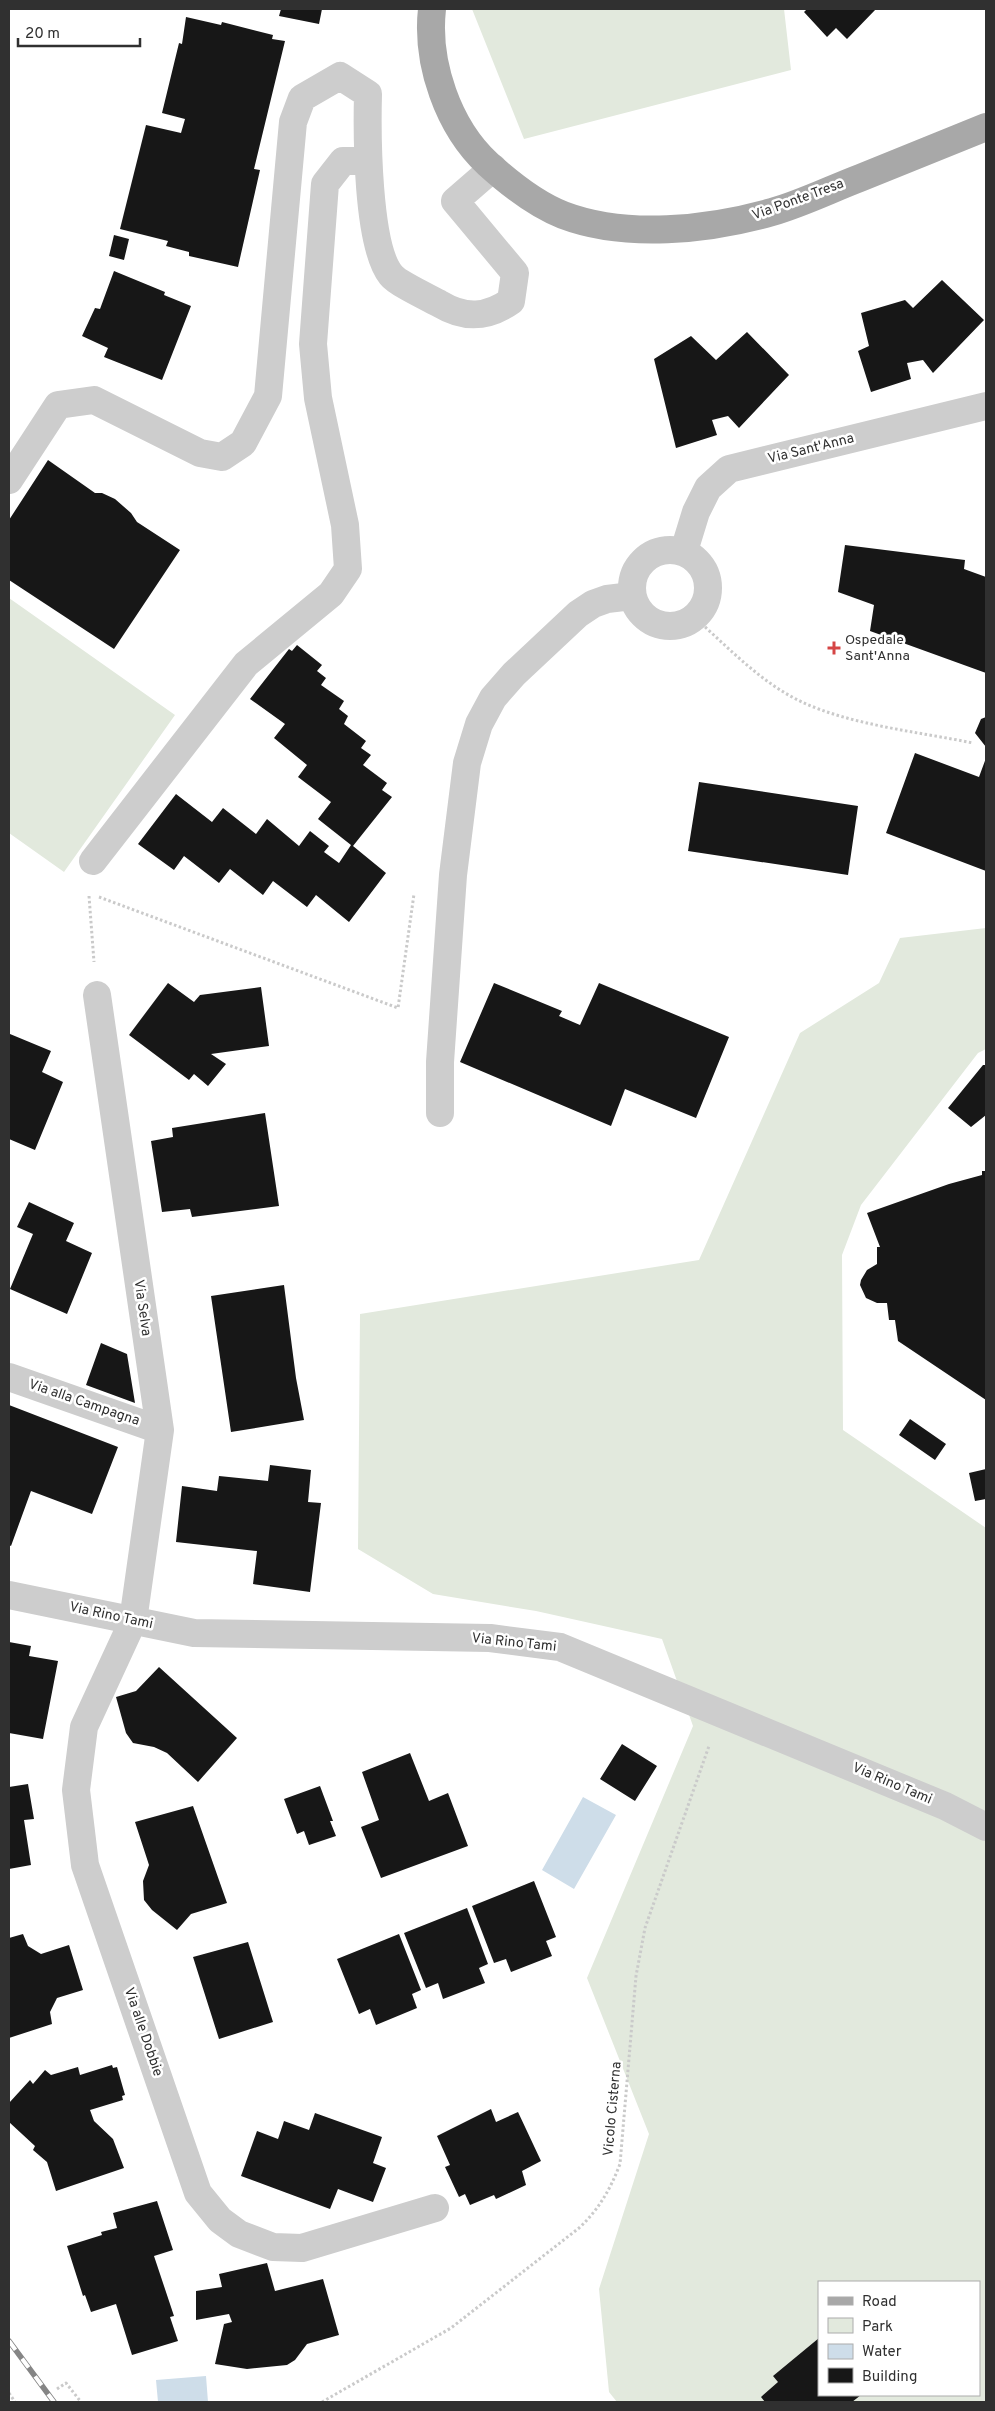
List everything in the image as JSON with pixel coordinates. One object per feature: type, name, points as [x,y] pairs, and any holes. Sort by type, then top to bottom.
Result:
[{"type":"main road","name":"Via Ponte Tresa","points":[[432,9],[435,59],[443,93],[460,132],[479,156],[522,192],[563,215],[613,227],[665,229],[716,226],[773,212],[986,127]]},
{"type":"street","points":[[9,480],[58,405],[94,400],[200,453],[222,457],[243,443],[268,396],[293,122],[302,98],[340,76],[368,94],[367,161],[377,237],[384,262],[391,275],[444,306],[474,316],[496,311],[511,301],[514,287],[515,273],[455,200],[493,168]]},
{"type":"street","points":[[93,861],[246,664],[331,594],[348,569],[346,525],[318,398],[313,344],[325,184],[343,161],[367,161]]},
{"type":"street","name":"Via Sant'Anna","points":[[684,551],[696,512],[708,488],[729,469],[986,406]]},
{"type":"street","points":[[672,548],[684,551],[695,558],[703,568],[708,580],[708,593],[704,605],[694,618],[674,626],[662,626],[643,616],[632,596],[634,572],[640,562],[660,550],[672,548]]},
{"type":"street","points":[[440,1113],[440,1062],[453,876],[467,763],[479,724],[492,698],[514,674],[578,614],[600,602],[632,596]]},
{"type":"street","name":"Via Selva","points":[[97,995],[160,1430],[133,1621]]},
{"type":"street","name":"Via alla Campagna","points":[[9,1377],[160,1430]]},
{"type":"street","name":"Via Rino Tami","points":[[9,1595],[194,1632],[490,1638],[560,1647],[945,1806],[986,1828]]},
{"type":"street","name":"Via alle Dobbie","points":[[133,1621],[84,1727],[76,1790],[85,1865],[198,2193],[220,2220],[239,2234],[273,2247],[302,2248],[434,2208]]},
{"type":"path","points":[[694,618],[773,686],[801,702],[848,717],[973,743]]},
{"type":"path","points":[[97,995],[88,893],[398,1008],[414,892]]},
{"type":"path","name":"Vicolo Cisterna","points":[[322,2402],[451,2328],[579,2228],[598,2210],[611,2187],[620,2164],[624,2135],[636,1976],[645,1928],[721,1712]]},
{"type":"path","points":[[57,2389],[66,2383],[81,2402]]},
{"type":"path","points":[[9,2394],[15,2402]]},
{"type":"green space","points":[[472,9],[784,9],[791,70],[524,139]]},
{"type":"green space","points":[[9,598],[175,715],[64,872],[9,833]]},
{"type":"green space","points":[[986,928],[986,1049],[978,1053],[861,1205],[842,1255],[843,1430],[986,1528],[986,2402],[617,2402],[609,2392],[599,2289],[649,2134],[587,1978],[693,1726],[662,1639],[536,1611],[433,1594],[358,1549],[360,1314],[699,1260],[800,1033],[879,983],[900,938]]},
{"type":"water","points":[[583,1797],[616,1815],[574,1889],[542,1870]]},
{"type":"water","points":[[206,2376],[208,2402],[158,2402],[156,2380]]},
{"type":"building","points":[[281,9],[322,9],[319,24],[279,16]]},
{"type":"building","points":[[807,9],[876,9],[847,39],[836,28],[827,37],[804,12]]},
{"type":"building","points":[[186,17],[221,25],[222,22],[273,35],[272,39],[285,41],[254,169],[260,170],[238,267],[189,256],[189,252],[166,246],[168,241],[120,229],[146,125],[181,133],[185,119],[162,113],[179,43],[182,44]]},
{"type":"building","points":[[114,235],[129,239],[124,260],[109,256]]},
{"type":"building","points":[[114,271],[165,292],[164,295],[191,306],[162,380],[104,357],[108,348],[82,336],[95,308],[100,309]]},
{"type":"building","points":[[942,280],[984,320],[933,373],[923,360],[907,363],[911,379],[871,392],[858,351],[869,346],[861,313],[905,300],[913,308]]},
{"type":"building","points":[[747,332],[789,375],[739,428],[728,416],[712,420],[717,435],[676,448],[654,359],[691,336],[716,360]]},
{"type":"building","points":[[48,460],[95,493],[102,493],[115,499],[131,513],[137,522],[180,550],[114,649],[9,580],[9,520]]},
{"type":"building","points":[[845,545],[965,560],[964,569],[986,577],[986,673],[870,631],[874,605],[838,592]]},
{"type":"building","points":[[297,645],[322,665],[317,671],[326,678],[321,685],[344,701],[339,709],[348,716],[344,724],[366,741],[361,748],[371,755],[363,765],[387,783],[382,790],[392,797],[353,846],[386,873],[349,922],[316,895],[307,907],[273,881],[263,895],[230,869],[219,883],[184,856],[174,870],[138,844],[176,794],[212,822],[223,808],[256,834],[267,819],[299,846],[310,831],[329,846],[324,852],[339,863],[351,845],[318,819],[331,802],[298,777],[307,765],[274,738],[285,724],[250,699],[289,649],[292,651]]},
{"type":"building","points":[[986,717],[986,747],[975,733],[981,719]]},
{"type":"building","points":[[915,753],[979,777],[986,758],[986,871],[886,833]]},
{"type":"building","points":[[699,782],[858,806],[848,875],[688,851]]},
{"type":"building","points":[[168,983],[194,1002],[200,995],[261,987],[269,1046],[211,1054],[226,1064],[208,1086],[194,1074],[189,1080],[129,1035]]},
{"type":"building","points":[[494,983],[562,1011],[559,1016],[580,1025],[599,983],[729,1037],[696,1118],[625,1089],[611,1126],[460,1062]]},
{"type":"building","points":[[10,1034],[51,1051],[42,1072],[63,1082],[35,1150],[9,1139]]},
{"type":"building","points":[[983,1065],[986,1065],[986,1115],[971,1127],[948,1108]]},
{"type":"building","points":[[265,1113],[279,1206],[192,1217],[190,1209],[162,1212],[151,1141],[173,1137],[172,1128]]},
{"type":"building","points":[[982,1171],[986,1171],[986,1400],[898,1341],[895,1320],[889,1320],[887,1303],[877,1303],[866,1298],[860,1285],[867,1270],[877,1264],[877,1247],[880,1247],[867,1213],[949,1184],[982,1175]]},
{"type":"building","points":[[29,1202],[74,1223],[66,1241],[92,1253],[67,1314],[10,1289],[33,1234],[17,1227]]},
{"type":"building","points":[[284,1285],[296,1378],[304,1420],[231,1432],[211,1296]]},
{"type":"building","points":[[101,1343],[127,1354],[135,1403],[86,1385]]},
{"type":"building","points":[[9,1405],[118,1447],[92,1514],[31,1491],[11,1546],[9,1545]]},
{"type":"building","points":[[910,1419],[946,1444],[935,1460],[899,1435]]},
{"type":"building","points":[[270,1465],[311,1470],[308,1502],[321,1503],[310,1592],[253,1584],[257,1551],[176,1542],[182,1486],[217,1491],[219,1476],[268,1481]]},
{"type":"building","points":[[986,1469],[986,1499],[975,1501],[969,1473]]},
{"type":"building","points":[[9,1642],[31,1646],[29,1656],[58,1661],[43,1739],[9,1733]]},
{"type":"building","points":[[159,1667],[237,1738],[198,1782],[167,1753],[154,1747],[133,1743],[126,1733],[116,1697],[136,1691]]},
{"type":"building","points":[[622,1744],[657,1766],[635,1801],[600,1779]]},
{"type":"building","points":[[410,1753],[429,1801],[448,1793],[468,1846],[381,1878],[361,1827],[379,1820],[362,1772]]},
{"type":"building","points":[[28,1784],[34,1819],[24,1820],[31,1865],[9,1869],[9,1787]]},
{"type":"building","points":[[320,1786],[333,1821],[330,1821],[336,1836],[309,1845],[304,1831],[297,1834],[284,1799]]},
{"type":"building","points":[[193,1806],[227,1903],[191,1914],[177,1930],[152,1910],[144,1900],[143,1881],[149,1865],[135,1822]]},
{"type":"building","points":[[534,1881],[556,1937],[546,1941],[552,1956],[511,1972],[506,1959],[494,1963],[472,1906]]},
{"type":"building","points":[[467,1908],[488,1964],[479,1968],[485,1983],[443,1999],[438,1983],[426,1988],[404,1933]]},
{"type":"building","points":[[23,1934],[28,1946],[41,1954],[69,1945],[83,1990],[57,1998],[50,2012],[52,2024],[9,2038],[9,1938]]},
{"type":"building","points":[[399,1934],[421,1990],[412,1994],[417,2008],[376,2025],[370,2009],[359,2014],[337,1959]]},
{"type":"building","points":[[248,1942],[273,2022],[219,2039],[193,1957]]},
{"type":"building","points":[[112,2065],[113,2068],[117,2067],[125,2095],[122,2096],[123,2100],[90,2110],[94,2121],[113,2139],[124,2168],[56,2191],[47,2162],[33,2150],[35,2146],[9,2122],[9,2103],[30,2080],[33,2084],[45,2070],[51,2075],[78,2067],[80,2075]]},
{"type":"building","points":[[491,2109],[496,2122],[518,2112],[541,2161],[522,2171],[526,2185],[496,2199],[494,2195],[470,2205],[465,2194],[459,2197],[445,2167],[450,2165],[437,2136]]},
{"type":"building","points":[[315,2113],[382,2137],[373,2163],[386,2168],[373,2202],[338,2189],[330,2209],[241,2176],[257,2131],[278,2139],[284,2121],[309,2130]]},
{"type":"building","points":[[157,2201],[173,2250],[154,2256],[174,2316],[170,2317],[178,2341],[132,2355],[116,2304],[91,2312],[85,2295],[83,2296],[67,2246],[102,2235],[101,2232],[117,2228],[113,2213]]},
{"type":"building","points":[[267,2263],[275,2291],[323,2279],[339,2335],[307,2344],[295,2360],[287,2365],[247,2369],[215,2364],[224,2324],[232,2322],[229,2314],[196,2320],[196,2291],[222,2287],[219,2274]]},
{"type":"building","points":[[818,2339],[818,2396],[860,2396],[852,2402],[765,2402],[761,2397],[778,2382],[773,2376]]},
{"type":"railway","points":[[9,2341],[54,2402]]},
{"type":"place","name":"Ospedale Sant'Anna","points":[[834,648]]}]
